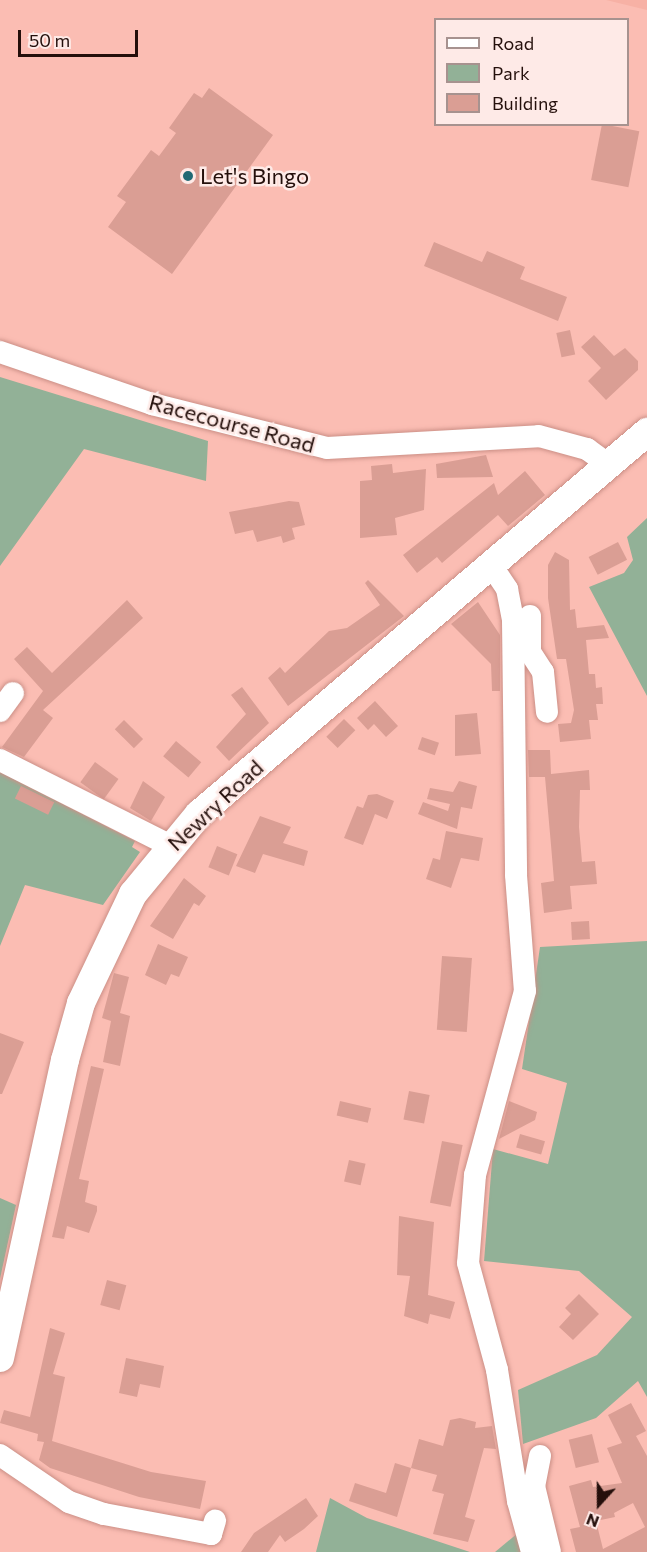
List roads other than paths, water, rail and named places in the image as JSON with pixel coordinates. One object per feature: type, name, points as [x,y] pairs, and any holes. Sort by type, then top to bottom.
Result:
[{"type":"main road","name":"Newry Road","points":[[0,1358],[81,1003],[134,894],[169,845],[647,432]]},
{"type":"street","name":"Racecourse Road","points":[[0,352],[152,404],[318,446],[390,448],[539,436],[587,449],[609,465]]},
{"type":"street","points":[[491,565],[507,589],[525,991],[475,1175],[468,1263],[497,1370],[518,1501],[532,1552]]},
{"type":"street","points":[[530,616],[530,652],[543,672],[547,712]]},
{"type":"street","points":[[513,686],[545,687]]},
{"type":"street","points":[[0,711],[13,693]]},
{"type":"street","points":[[0,760],[169,845]]},
{"type":"street","points":[[0,1455],[69,1502],[104,1514],[211,1534],[215,1521]]},
{"type":"street","points":[[540,1456],[534,1486],[550,1552]]},
{"type":"place","name":"Let's Bingo","points":[[188,176]]}]
